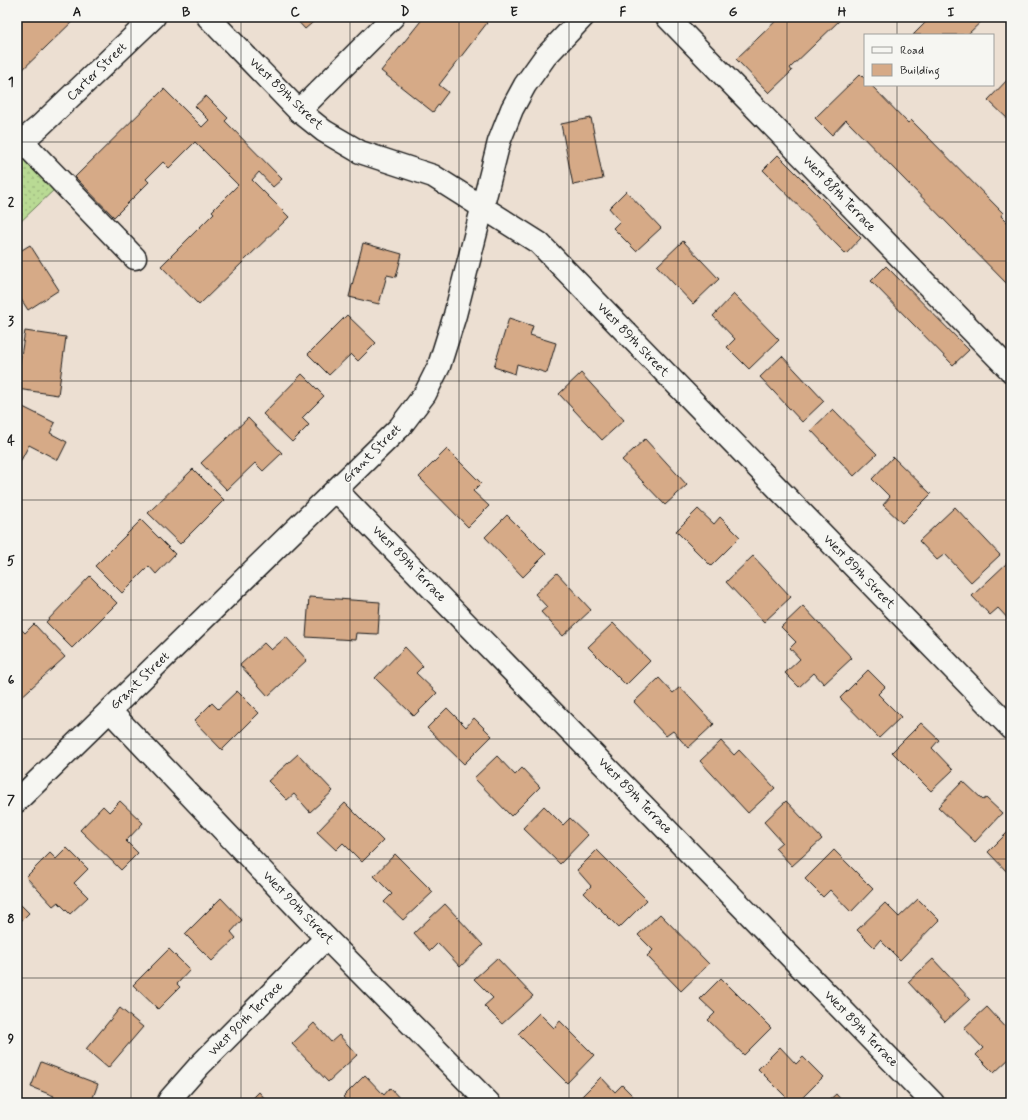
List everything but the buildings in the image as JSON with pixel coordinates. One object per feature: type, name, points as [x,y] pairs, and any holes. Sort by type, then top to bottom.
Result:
[{"type":"street","name":"Carter Street","points":[[20,139],[40,126],[154,17]]},
{"type":"street","name":"West 89th Street","points":[[208,17],[299,110],[324,132],[360,152],[433,176],[539,243],[1011,728]]},
{"type":"street","points":[[299,110],[393,17]]},
{"type":"street","name":"Grant Street","points":[[17,801],[400,427],[425,394],[439,366],[455,316],[499,142],[512,109],[525,85],[545,57],[583,17]]},
{"type":"street","name":"West 88th Terrace","points":[[673,19],[1011,371]]},
{"type":"street","points":[[20,139],[135,258]]},
{"type":"street","name":"West 89th Terrace","points":[[336,490],[933,1103]]},
{"type":"street","name":"West 90th Street","points":[[110,711],[326,938],[489,1103]]},
{"type":"street","name":"West 90th Terrace","points":[[168,1103],[200,1065],[326,938]]},
{"type":"green space","points":[[17,148],[56,188],[17,225]]}]
